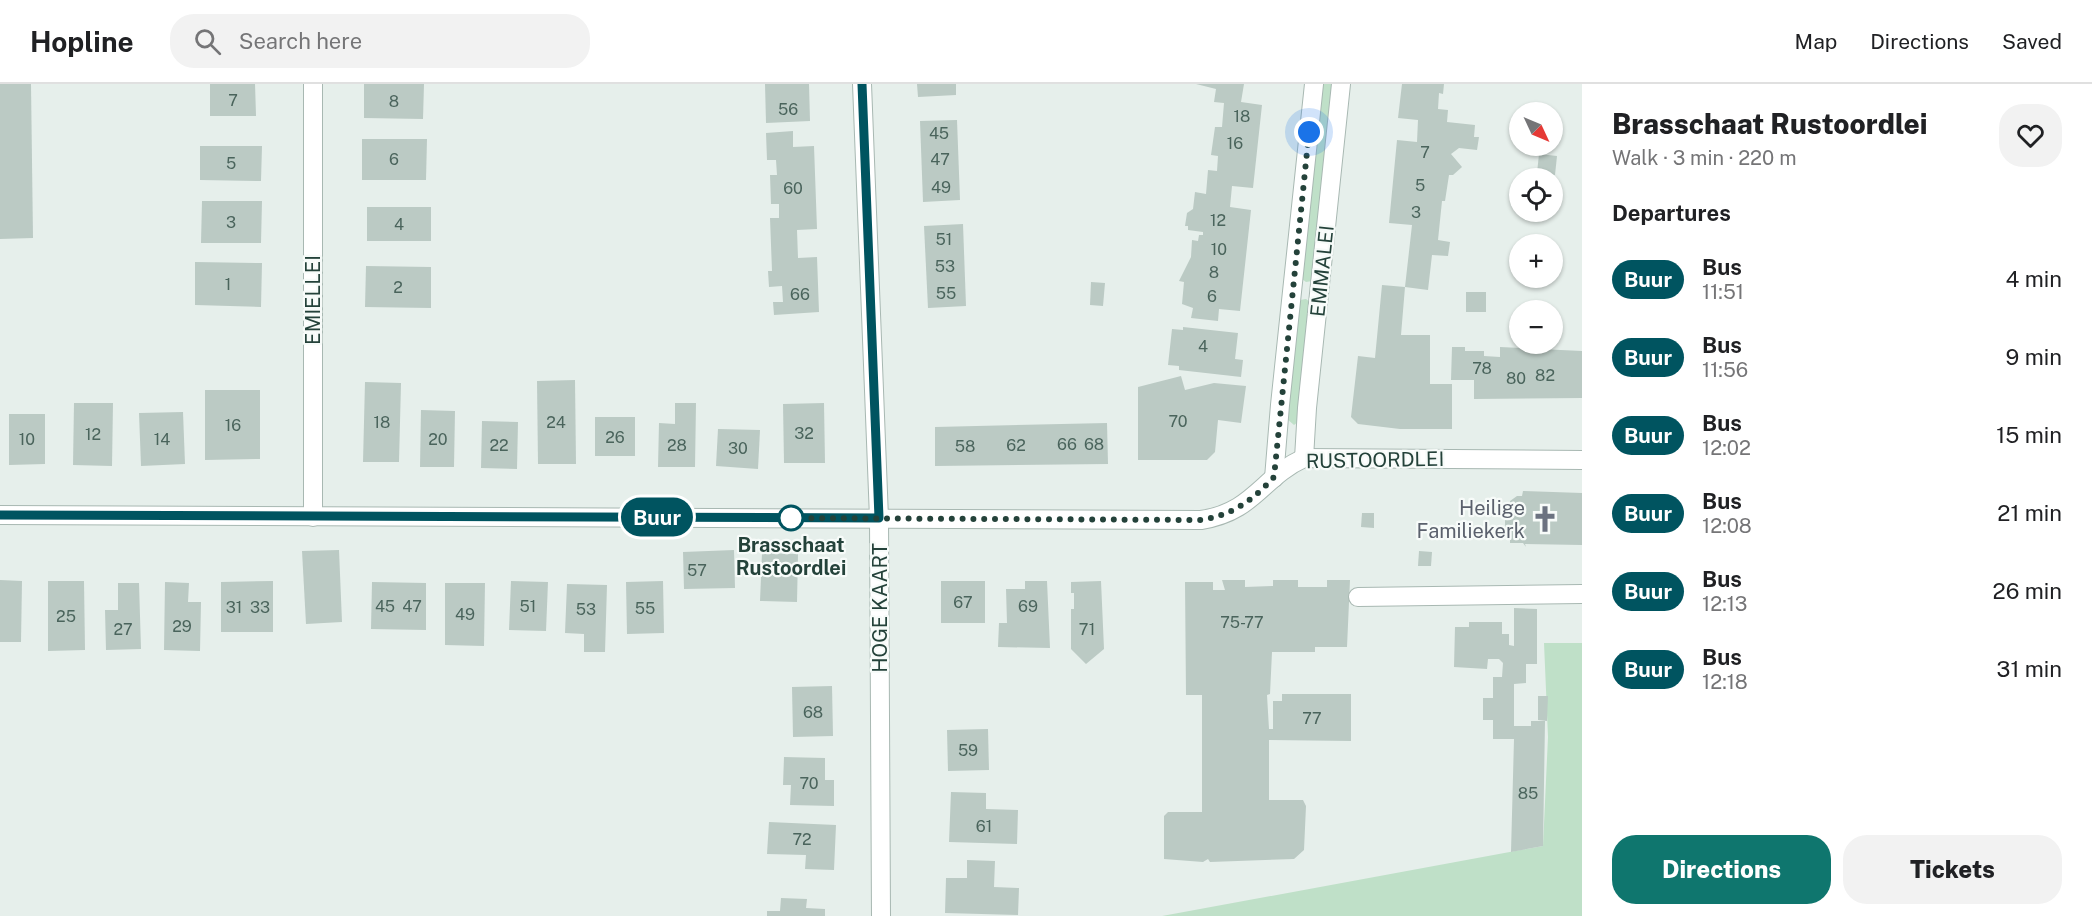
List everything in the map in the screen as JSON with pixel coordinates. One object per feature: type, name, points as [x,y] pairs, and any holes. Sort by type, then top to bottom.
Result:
[{"type":"street","name":"EMIELLEI","points":[[313,84],[313,517]]},
{"type":"street","name":"HOGE KAART","points":[[862,84],[879,518],[881,916]]},
{"type":"street","name":"EMMALEI","points":[[1274,477],[1314,84]]},
{"type":"street","name":"EMMALEI","points":[[1305,458],[1307,408],[1341,84]]},
{"type":"street","name":"RUSTOORDLEI","points":[[0,515],[1201,520],[1233,512],[1248,502],[1288,465],[1305,458],[1582,460]]},
{"type":"street","points":[[1359,597],[1582,594]]},
{"type":"green space","points":[[1321,84],[1335,84],[1312,281],[1306,282],[1302,279]]},
{"type":"green space","points":[[1306,299],[1310,302],[1298,422],[1294,425],[1286,418],[1300,300]]},
{"type":"green space","points":[[1544,643],[1582,643],[1582,916],[1162,916],[1543,846],[1548,737]]},
{"type":"building","points":[[0,84],[31,84],[33,238],[0,239]]},
{"type":"building","points":[[210,84],[255,84],[256,116],[210,116]]},
{"type":"building","points":[[364,84],[424,84],[423,119],[364,118]]},
{"type":"building","points":[[765,84],[809,84],[810,121],[766,123]]},
{"type":"building","points":[[917,84],[956,84],[956,95],[918,97]]},
{"type":"building","points":[[1196,84],[1244,84],[1241,102],[1262,105],[1253,188],[1232,186],[1230,207],[1251,210],[1240,311],[1219,309],[1218,321],[1191,318],[1193,308],[1182,304],[1184,282],[1179,281],[1191,257],[1192,240],[1198,241],[1199,235],[1203,235],[1203,232],[1188,230],[1188,226],[1185,226],[1187,213],[1193,209],[1195,192],[1206,194],[1208,170],[1217,171],[1218,156],[1211,155],[1215,127],[1222,127],[1224,103],[1214,102],[1216,89]]},
{"type":"building","points":[[1402,84],[1444,84],[1443,94],[1439,93],[1438,109],[1448,110],[1447,122],[1475,125],[1474,137],[1479,137],[1477,150],[1459,148],[1451,154],[1462,167],[1453,175],[1449,175],[1445,201],[1442,201],[1438,240],[1450,242],[1448,256],[1432,255],[1428,290],[1405,287],[1412,225],[1389,223],[1397,140],[1417,142],[1418,120],[1398,118]]},
{"type":"building","points":[[957,120],[960,200],[923,202],[920,121]]},
{"type":"building","points":[[793,131],[793,147],[814,146],[817,229],[797,230],[798,258],[817,257],[819,312],[774,315],[773,302],[783,302],[782,286],[769,287],[768,271],[772,271],[770,218],[779,218],[779,204],[771,204],[770,175],[777,175],[776,160],[767,160],[766,133]]},
{"type":"building","points":[[362,139],[427,139],[426,180],[362,180]]},
{"type":"building","points":[[200,146],[262,146],[261,181],[200,180]]},
{"type":"building","points":[[1539,156],[1557,156],[1556,168],[1538,168]]},
{"type":"building","points":[[202,201],[262,201],[261,243],[201,243]]},
{"type":"building","points":[[367,207],[431,207],[431,241],[367,241]]},
{"type":"building","points":[[963,224],[966,306],[928,308],[924,226]]},
{"type":"building","points":[[195,262],[262,263],[261,307],[195,305]]},
{"type":"building","points":[[366,266],[431,267],[431,308],[365,307]]},
{"type":"building","points":[[1091,282],[1105,283],[1103,306],[1090,305]]},
{"type":"building","points":[[1382,285],[1405,287],[1401,335],[1430,335],[1430,384],[1452,384],[1452,429],[1400,429],[1358,424],[1351,417],[1358,356],[1375,358]]},
{"type":"building","points":[[1466,292],[1486,292],[1486,312],[1466,312]]},
{"type":"building","points":[[1183,327],[1238,333],[1235,359],[1243,360],[1241,377],[1179,370],[1179,366],[1168,365],[1172,329],[1183,330]]},
{"type":"building","points":[[1452,347],[1465,347],[1465,351],[1484,351],[1484,356],[1500,357],[1500,347],[1509,347],[1509,354],[1563,354],[1563,350],[1582,351],[1582,398],[1474,399],[1474,380],[1451,380]]},
{"type":"building","points":[[1181,376],[1185,390],[1214,383],[1246,386],[1241,423],[1218,420],[1215,452],[1207,460],[1138,460],[1138,387]]},
{"type":"building","points":[[575,380],[576,464],[538,464],[537,381]]},
{"type":"building","points":[[365,382],[401,383],[399,462],[363,462]]},
{"type":"building","points":[[205,390],[260,390],[260,459],[205,460]]},
{"type":"building","points":[[74,403],[113,403],[112,466],[73,465]]},
{"type":"building","points":[[675,403],[696,403],[695,467],[658,467],[659,423],[675,424]]},
{"type":"building","points":[[824,403],[825,463],[784,463],[783,404]]},
{"type":"building","points":[[421,410],[455,411],[454,467],[420,467]]},
{"type":"building","points":[[183,412],[185,464],[141,466],[139,413]]},
{"type":"building","points":[[9,414],[45,414],[45,464],[9,465]]},
{"type":"building","points":[[595,417],[635,417],[635,456],[595,456]]},
{"type":"building","points":[[482,421],[518,422],[517,469],[481,468]]},
{"type":"building","points":[[1107,423],[1108,464],[935,466],[935,427]]},
{"type":"building","points":[[718,429],[760,430],[758,469],[716,466]]},
{"type":"building","name":"Heilige Familiekerk","points":[[1523,491],[1582,493],[1582,545],[1525,544],[1526,547],[1523,543],[1510,543],[1510,528],[1505,528],[1505,509],[1510,510],[1510,501],[1517,496],[1522,496]]},
{"type":"building","points":[[1362,513],[1374,513],[1374,528],[1361,527]]},
{"type":"building","points":[[339,550],[342,622],[306,624],[302,551]]},
{"type":"building","points":[[734,550],[735,588],[684,589],[683,552]]},
{"type":"building","points":[[1419,551],[1432,552],[1431,566],[1418,566]]},
{"type":"building","points":[[762,553],[798,554],[797,602],[760,601]]},
{"type":"building","points":[[0,580],[22,581],[21,642],[0,642]]},
{"type":"building","points":[[1222,580],[1245,580],[1245,587],[1273,586],[1273,580],[1298,580],[1298,587],[1327,587],[1327,580],[1350,580],[1347,647],[1315,647],[1315,652],[1272,652],[1270,694],[1267,695],[1269,729],[1273,729],[1273,701],[1282,701],[1282,694],[1351,694],[1351,741],[1269,740],[1269,800],[1303,800],[1306,806],[1304,850],[1294,859],[1210,862],[1208,859],[1203,862],[1164,859],[1164,816],[1168,812],[1202,812],[1202,695],[1186,695],[1185,582],[1213,582],[1213,590],[1225,590]]},
{"type":"building","points":[[48,581],[84,581],[85,650],[48,651]]},
{"type":"building","points":[[273,581],[273,632],[221,632],[221,582]]},
{"type":"building","points":[[511,581],[548,582],[546,631],[509,630]]},
{"type":"building","points":[[663,581],[664,633],[627,634],[626,582]]},
{"type":"building","points":[[941,581],[985,581],[985,623],[941,623]]},
{"type":"building","points":[[1025,581],[1047,581],[1050,648],[998,647],[999,623],[1007,623],[1006,589],[1025,589]]},
{"type":"building","points":[[1101,581],[1104,649],[1086,664],[1071,649],[1071,609],[1074,609],[1074,593],[1071,593],[1071,582]]},
{"type":"building","points":[[165,582],[189,583],[188,602],[201,602],[200,651],[164,650]]},
{"type":"building","points":[[372,582],[426,583],[426,630],[371,629]]},
{"type":"building","points":[[118,583],[139,583],[141,649],[106,650],[105,610],[118,610]]},
{"type":"building","points":[[445,583],[485,583],[484,646],[445,645]]},
{"type":"building","points":[[567,584],[607,585],[605,652],[584,652],[584,634],[565,633]]},
{"type":"building","points":[[1514,608],[1537,609],[1537,664],[1526,664],[1526,683],[1514,684],[1514,726],[1531,726],[1531,721],[1545,721],[1543,846],[1511,852],[1514,739],[1493,739],[1493,720],[1483,720],[1483,698],[1493,698],[1493,677],[1502,677],[1503,663],[1499,659],[1488,659],[1487,669],[1454,667],[1455,627],[1469,627],[1469,622],[1502,622],[1502,634],[1509,634],[1509,645],[1514,646]]},
{"type":"building","points":[[832,686],[833,736],[793,737],[792,687]]},
{"type":"building","points":[[1538,696],[1548,696],[1547,721],[1538,720]]},
{"type":"building","points":[[988,729],[989,770],[948,771],[947,730]]},
{"type":"building","points":[[784,757],[825,758],[825,780],[834,780],[834,806],[790,805],[791,785],[783,785]]},
{"type":"building","points":[[951,792],[986,793],[986,809],[1018,810],[1017,844],[949,842]]},
{"type":"building","points":[[769,822],[836,825],[834,870],[805,869],[806,855],[767,854]]},
{"type":"building","points":[[967,860],[995,861],[994,887],[1019,888],[1018,915],[945,913],[946,878],[967,878]]},
{"type":"building","points":[[781,898],[807,899],[806,908],[825,909],[825,916],[767,916],[767,911],[780,911]]},
{"type":"bus line","name":"Buur","points":[[0,515],[879,518],[862,84]]},
{"type":"place","name":"Brasschaat Rustoordlei","points":[[791,518]]},
{"type":"place","name":"Heilige Familiekerk","points":[[1545,519]]},
{"type":"route","points":[[791,518],[785,518],[1201,520],[1233,512],[1248,502],[1274,477],[1309,132]]}]
